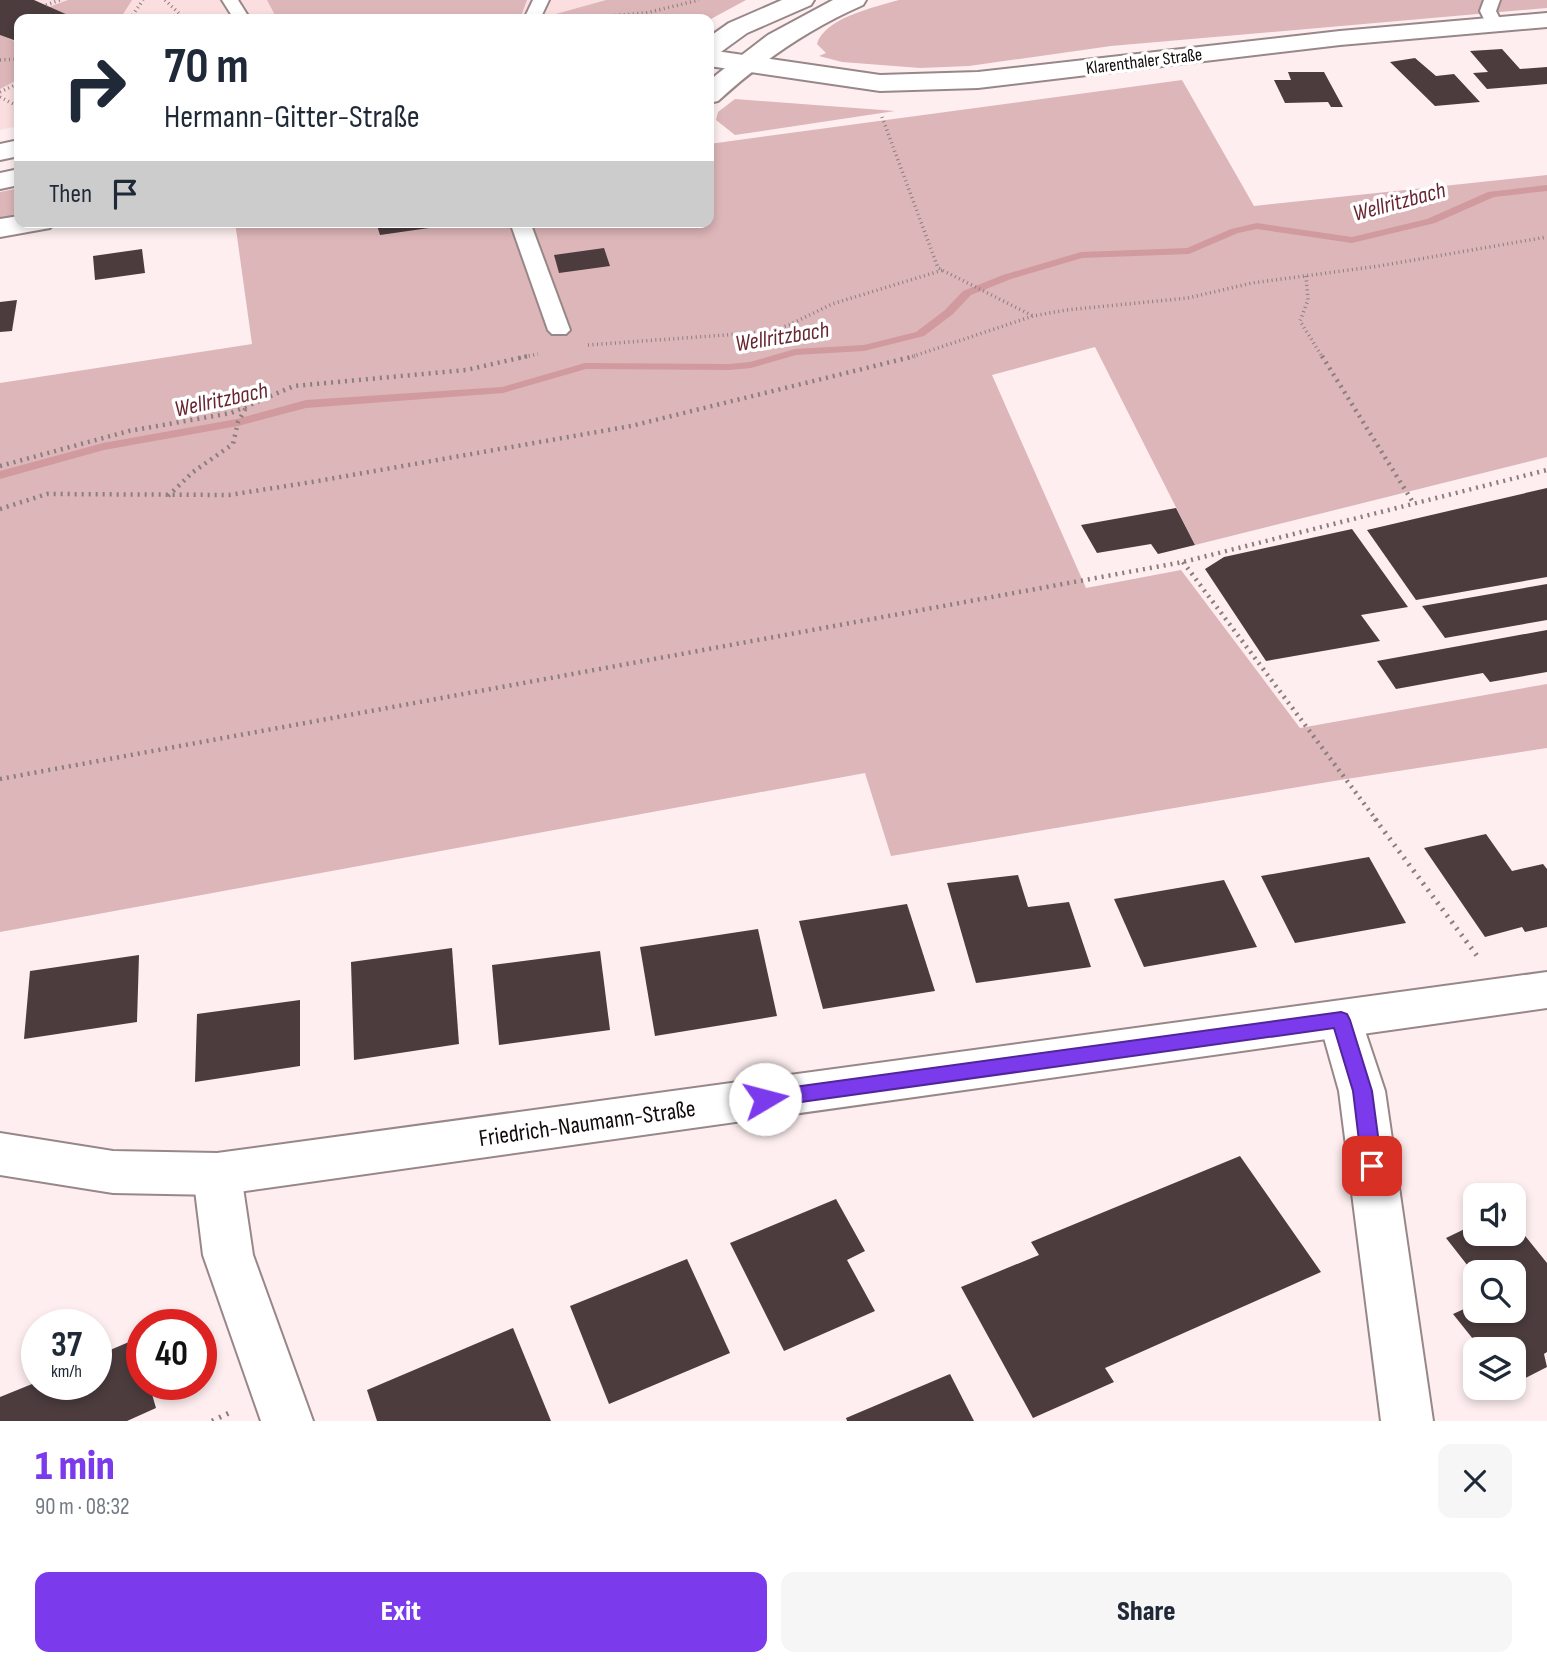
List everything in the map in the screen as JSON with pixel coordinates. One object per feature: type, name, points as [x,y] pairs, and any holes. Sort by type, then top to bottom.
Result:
[{"type":"street","points":[[714,45],[738,28],[802,0]]},
{"type":"street","points":[[714,90],[742,64],[783,35],[854,0]]},
{"type":"street","name":"Klarenthaler Straße","points":[[714,59],[880,83],[954,82],[1493,12],[1547,20]]},
{"type":"street","name":"Friedrich-Naumann-Straße","points":[[0,1154],[113,1172],[217,1174],[1527,993]]},
{"type":"street","points":[[1341,1020],[1362,1091],[1407,1421]]},
{"type":"street","points":[[217,1174],[228,1255],[287,1421]]},
{"type":"lane","points":[[522,228],[559,330]]},
{"type":"path","points":[[46,5],[60,0]]},
{"type":"path","points":[[165,0],[180,14]]},
{"type":"path","points":[[633,14],[699,0]]},
{"type":"path","points":[[882,117],[939,268],[1032,316]]},
{"type":"path","points":[[0,509],[47,494],[229,495],[631,426],[916,356],[1032,316],[1188,298],[1252,283],[1547,237]]},
{"type":"path","points":[[579,346],[767,332],[789,325],[832,304],[943,270]]},
{"type":"path","points":[[1306,276],[1308,300],[1300,321],[1414,505]]},
{"type":"path","points":[[0,466],[129,431],[231,414],[293,386],[466,370],[542,353]]},
{"type":"path","points":[[167,496],[193,472],[233,444],[238,422],[248,406]]},
{"type":"path","points":[[0,779],[1183,562],[1547,470]]},
{"type":"path","points":[[1183,562],[1527,993]]},
{"type":"shaded area","points":[[0,0],[606,0],[556,14],[14,14],[14,127],[0,130]]},
{"type":"shaded area","points":[[68,0],[132,0],[123,14],[65,14],[49,7]]},
{"type":"shaded area","points":[[267,0],[527,0],[522,14],[274,14]]},
{"type":"shaded area","points":[[606,0],[746,0],[714,17],[714,14],[556,14]]},
{"type":"shaded area","points":[[899,0],[1547,0],[1547,8],[1111,46],[969,66],[920,68],[842,62],[819,56],[826,53],[817,44],[829,27],[864,10]]},
{"type":"shaded area","points":[[0,35],[14,41],[14,82],[0,89]]},
{"type":"shaded area","points":[[1182,80],[1254,206],[1547,175],[1547,457],[1195,545],[1095,347],[992,375],[1086,588],[1181,570],[1300,728],[1547,684],[1547,748],[891,856],[865,773],[0,932],[0,383],[252,344],[236,228],[714,228],[714,143]]},
{"type":"shaded area","points":[[735,99],[895,111],[735,135],[716,120],[718,112]]},
{"type":"shaded area","points":[[14,189],[14,217],[0,219],[0,192]]},
{"type":"building","points":[[0,0],[34,0],[66,14],[14,14],[14,40],[0,35]]},
{"type":"building","points":[[1502,49],[1520,69],[1547,67],[1547,84],[1487,89],[1473,73],[1488,72],[1470,51]]},
{"type":"building","points":[[1415,58],[1436,76],[1454,74],[1480,102],[1435,106],[1390,62]]},
{"type":"building","points":[[1288,72],[1324,72],[1343,107],[1331,107],[1328,102],[1285,103],[1274,80],[1291,80]]},
{"type":"building","points":[[378,228],[429,228],[380,235]]},
{"type":"building","points":[[604,248],[610,266],[559,273],[554,255]]},
{"type":"building","points":[[142,249],[145,273],[95,280],[93,256]]},
{"type":"building","points":[[17,300],[12,331],[0,332],[0,302]]},
{"type":"building","points":[[1547,488],[1547,577],[1416,600],[1367,530]]},
{"type":"building","points":[[1176,508],[1195,545],[1158,554],[1151,544],[1097,553],[1081,525]]},
{"type":"building","points":[[1352,529],[1408,607],[1361,615],[1380,641],[1266,661],[1205,569],[1224,557]]},
{"type":"building","points":[[1547,584],[1547,620],[1445,638],[1422,606]]},
{"type":"building","points":[[1547,630],[1547,672],[1490,682],[1483,673],[1396,689],[1377,661]]},
{"type":"building","points":[[1486,834],[1512,871],[1543,864],[1547,869],[1547,927],[1525,932],[1522,927],[1485,937],[1424,848]]},
{"type":"building","points":[[1369,857],[1406,923],[1295,943],[1261,876]]},
{"type":"building","points":[[1018,875],[1028,907],[1069,902],[1091,967],[976,983],[947,883]]},
{"type":"building","points":[[1224,880],[1257,947],[1144,967],[1114,899]]},
{"type":"building","points":[[907,904],[935,991],[823,1009],[799,921]]},
{"type":"building","points":[[758,929],[777,1016],[655,1036],[640,947]]},
{"type":"building","points":[[452,948],[459,1044],[354,1060],[351,962]]},
{"type":"building","points":[[600,951],[610,1030],[499,1045],[492,965]]},
{"type":"building","points":[[139,955],[137,1022],[24,1039],[30,971]]},
{"type":"building","points":[[300,1000],[300,1066],[195,1082],[197,1014]]},
{"type":"building","points":[[1240,1156],[1321,1272],[1105,1368],[1114,1382],[1033,1418],[961,1287],[1039,1255],[1031,1242]]},
{"type":"building","points":[[836,1199],[865,1251],[847,1260],[875,1311],[784,1351],[730,1243]]},
{"type":"building","points":[[1463,1230],[1463,1246],[1526,1246],[1526,1237],[1547,1263],[1547,1352],[1544,1354],[1547,1367],[1526,1378],[1526,1337],[1471,1337],[1453,1314],[1463,1309],[1463,1323],[1526,1323],[1526,1260],[1463,1260],[1446,1238]]},
{"type":"building","points":[[687,1259],[730,1353],[609,1404],[570,1306]]},
{"type":"building","points":[[513,1328],[551,1421],[377,1421],[367,1390]]},
{"type":"building","points":[[126,1343],[126,1400],[154,1400],[156,1408],[127,1421],[0,1421],[0,1397],[21,1388],[21,1400],[112,1400],[112,1349]]},
{"type":"building","points":[[950,1374],[974,1421],[847,1421],[846,1418]]},
{"type":"waterway","name":"Wellritzbach","points":[[0,475],[103,447],[238,422],[306,404],[503,390],[585,366],[729,367],[751,365],[795,352],[864,348],[920,334],[949,312],[967,293],[1007,277],[1081,255],[1189,251],[1235,231],[1257,226],[1352,240],[1431,221],[1492,194],[1547,188]]},
{"type":"route","points":[[765,1099],[1341,1020],[1362,1091],[1372,1166]]}]
